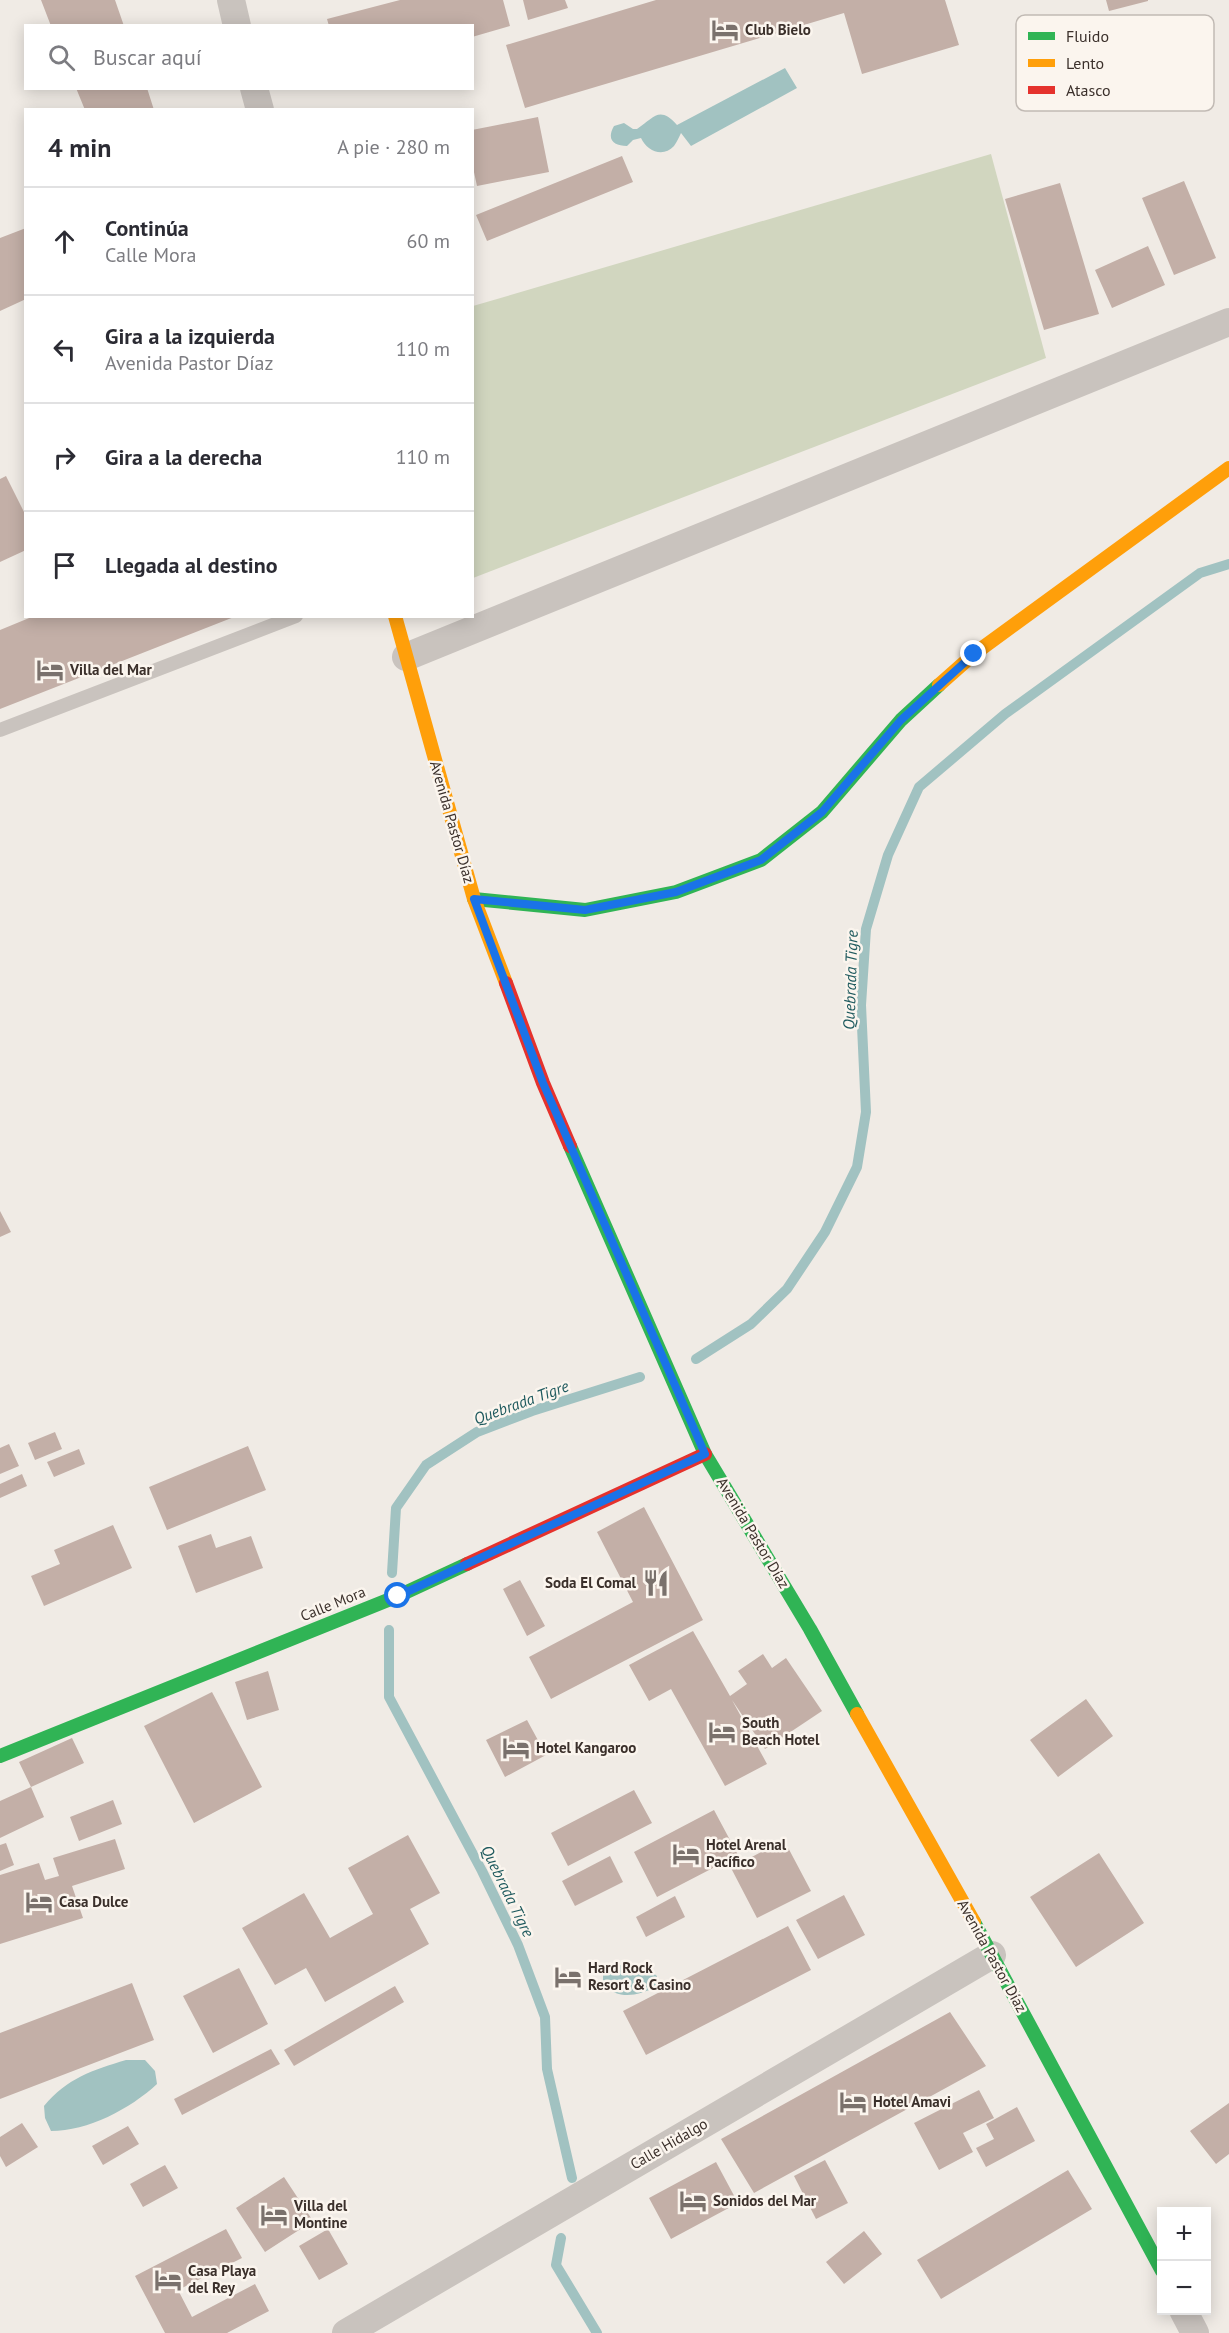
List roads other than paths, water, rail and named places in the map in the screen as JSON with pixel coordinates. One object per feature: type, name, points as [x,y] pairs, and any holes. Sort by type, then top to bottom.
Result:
[{"type":"street","points":[[231,0],[237,24]]},
{"type":"street","points":[[255,90],[259,108]]},
{"type":"street","points":[[406,657],[1229,321]]},
{"type":"street","points":[[474,899],[585,910],[676,892],[761,860],[822,812],[901,720],[974,654],[1229,468]]},
{"type":"street","name":"Avenida Pastor Díaz","points":[[396,618],[474,899],[543,1083],[705,1454],[810,1629],[992,1955],[1157,2264]]},
{"type":"street","name":"Calle Mora","points":[[0,1756],[398,1596],[705,1454]]},
{"type":"street","name":"Calle Hidalgo","points":[[346,2333],[992,1955]]},
{"type":"street","points":[[1186,2315],[1195,2333]]},
{"type":"lane","points":[[0,730],[291,618]]},
{"type":"water","points":[[785,68],[797,88],[691,146],[681,133],[674,146],[665,152],[651,149],[641,138],[633,140],[627,146],[618,145],[611,138],[614,126],[624,123],[637,129],[657,115],[666,116],[677,125]]},
{"type":"water","points":[[618,1964],[631,1970],[649,1970],[657,1976],[656,1987],[642,1993],[628,1995],[609,1990],[603,1985],[603,1970]]},
{"type":"water","points":[[126,2060],[145,2060],[155,2071],[157,2084],[134,2102],[108,2117],[79,2127],[51,2131],[45,2118],[44,2106],[53,2096],[81,2076]]},
{"type":"waterway","name":"Quebrada Tigre","points":[[696,1359],[751,1324],[787,1289],[825,1232],[857,1167],[866,1112],[861,1005],[866,929],[888,855],[919,787],[1005,714],[1200,573],[1229,564]]},
{"type":"waterway","name":"Quebrada Tigre","points":[[392,1573],[396,1508],[426,1465],[477,1432],[532,1411],[640,1377]]},
{"type":"waterway","name":"Quebrada Tigre","points":[[389,1630],[389,1697],[482,1871],[518,1945],[545,2017],[547,2069],[572,2178]]},
{"type":"waterway","name":"Quebrada Tigre","points":[[561,2238],[556,2265],[597,2333]]},
{"type":"place","name":"Club Bielo","points":[[725,30]]},
{"type":"place","name":"Villa del Mar","points":[[50,670]]},
{"type":"place","name":"Soda El Comal","points":[[656,1583]]},
{"type":"place","name":"South Beach Hotel","points":[[722,1732]]},
{"type":"place","name":"Hotel Kangaroo","points":[[516,1748]]},
{"type":"place","name":"Hotel Arenal Pacífico","points":[[686,1854]]},
{"type":"place","name":"Casa Dulce","points":[[39,1902]]},
{"type":"place","name":"Hard Rock Resort & Casino","points":[[568,1977]]},
{"type":"place","name":"Hotel Amavi","points":[[853,2102]]},
{"type":"place","name":"Sonidos del Mar","points":[[693,2201]]},
{"type":"place","name":"Villa del Montine","points":[[274,2215]]},
{"type":"place","name":"Casa Playa del Rey","points":[[168,2280]]}]
